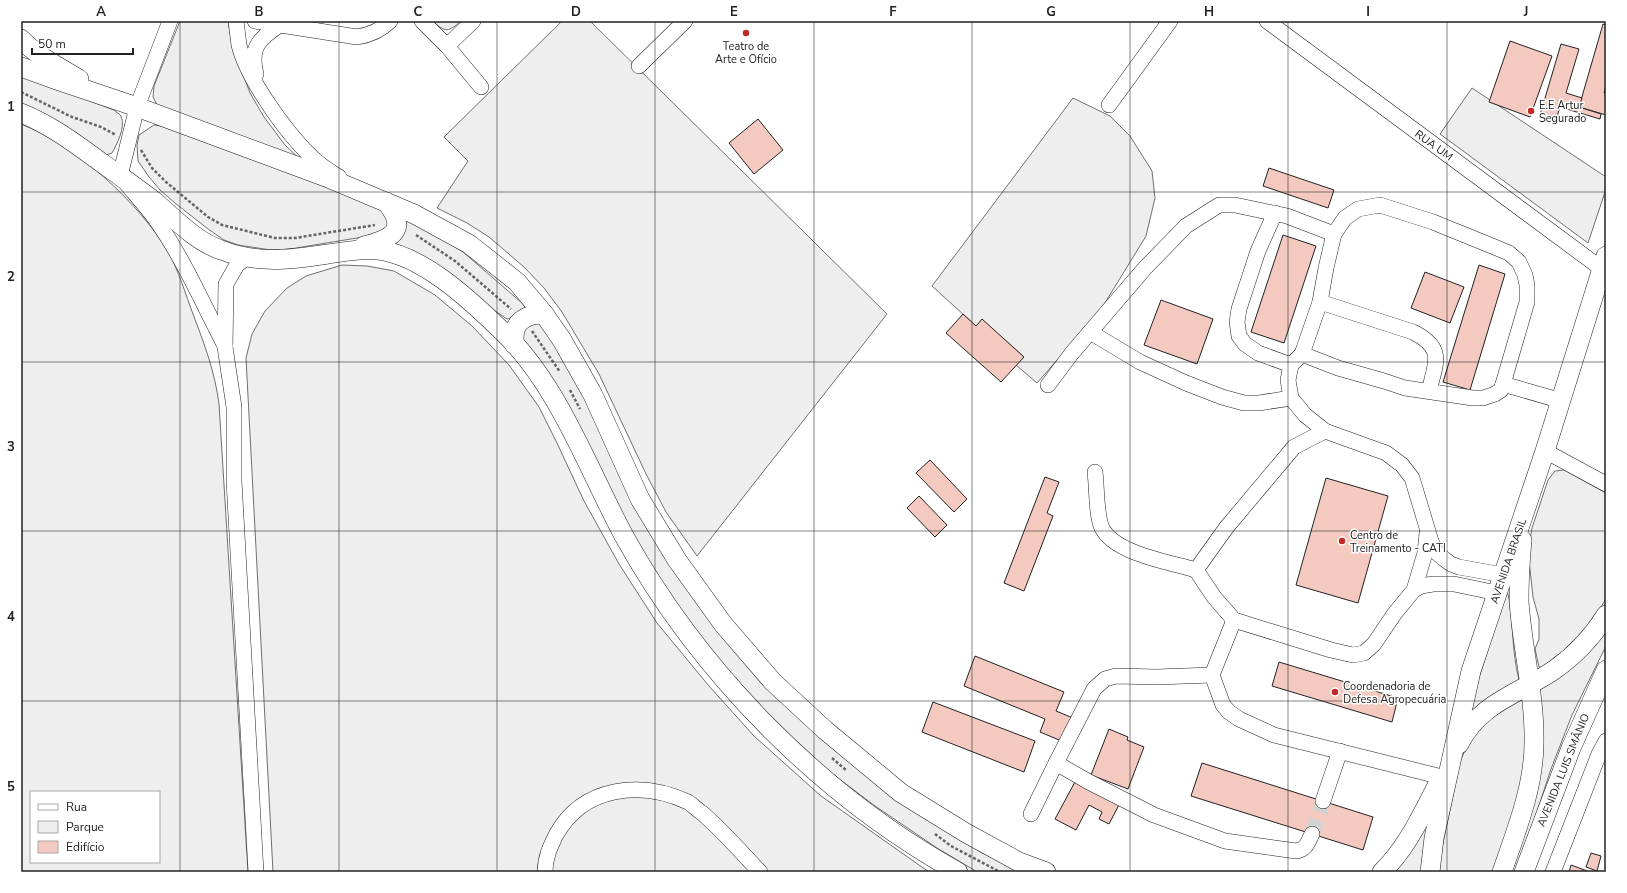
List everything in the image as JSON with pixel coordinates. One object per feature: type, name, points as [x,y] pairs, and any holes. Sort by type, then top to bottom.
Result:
[{"type":"main road","points":[[21,39],[28,47],[48,61],[115,100]]},
{"type":"main road","points":[[21,67],[137,107],[326,177],[414,214],[469,244],[517,282],[544,314],[562,340],[593,395],[640,498],[677,560],[723,624],[773,682],[825,730],[901,793],[966,833],[1012,858],[1046,872]]},
{"type":"main road","points":[[21,113],[56,130],[120,176],[195,235],[218,250],[262,260],[284,260],[365,249],[381,250],[418,262],[459,292],[500,329],[535,369],[566,419],[640,564],[671,611],[710,662],[773,732],[818,773],[891,830],[958,872]]},
{"type":"main road","points":[[345,251],[387,239],[392,234],[396,227],[397,219],[395,212],[386,202]]},
{"type":"main road","name":"AVENIDA BRASIL","points":[[1430,872],[1434,838],[1446,769],[1471,671],[1562,401],[1604,262]]},
{"type":"main road","points":[[514,344],[515,330],[522,319],[534,314],[544,314]]},
{"type":"main road","points":[[1502,872],[1529,783],[1534,743],[1530,684],[1520,602],[1520,571],[1526,509]]},
{"type":"main road","points":[[1382,872],[1399,853],[1412,833],[1465,731],[1477,718],[1494,705],[1554,670],[1577,650],[1600,625],[1606,615]]},
{"type":"main road","name":"AVENIDA LUIS SMÂNIO","points":[[1524,872],[1571,748],[1606,670]]},
{"type":"street","points":[[170,21],[137,107],[120,176],[156,221],[170,242],[225,347]]},
{"type":"street","points":[[236,21],[240,46],[251,74],[263,96],[297,142],[320,165],[361,192]]},
{"type":"street","points":[[255,21],[357,37],[370,35],[383,28],[390,21]]},
{"type":"street","points":[[422,21],[447,46],[480,87]]},
{"type":"street","points":[[447,46],[473,21]]},
{"type":"street","points":[[639,66],[685,21]]},
{"type":"street","points":[[1109,106],[1170,21]]},
{"type":"street","name":"RUA UM","points":[[1267,21],[1604,262]]},
{"type":"street","points":[[263,96],[255,73],[253,60],[256,45],[270,31],[281,24]]},
{"type":"street","points":[[1048,385],[1072,353],[1146,268],[1186,226],[1218,205],[1235,205],[1275,213],[1310,224],[1334,234]]},
{"type":"street","points":[[1302,354],[1338,368],[1405,388],[1473,398],[1483,398],[1495,394],[1501,390],[1504,384],[1527,302],[1527,285],[1525,275],[1519,262],[1509,253],[1433,222],[1380,205],[1358,209],[1345,218],[1334,234],[1320,302],[1302,354],[1290,365],[1288,380],[1291,398],[1305,415],[1326,431],[1386,453],[1402,465],[1412,478],[1436,552],[1450,564],[1477,571],[1500,584]]},
{"type":"street","points":[[1275,213],[1258,251],[1239,309],[1237,322],[1239,336],[1245,344],[1258,353],[1290,365]]},
{"type":"street","points":[[247,257],[237,264],[226,284],[225,347],[234,407],[234,481],[256,872]]},
{"type":"street","points":[[1320,302],[1413,332],[1432,344],[1435,352],[1436,363],[1429,391]]},
{"type":"street","points":[[1090,332],[1140,362],[1186,383],[1222,397],[1244,403],[1259,403],[1291,398]]},
{"type":"street","points":[[1504,384],[1562,401]]},
{"type":"street","points":[[1196,570],[1226,528],[1294,447],[1326,431]]},
{"type":"street","points":[[1545,451],[1606,484]]},
{"type":"street","points":[[1095,472],[1100,518],[1102,527],[1108,536],[1128,549],[1143,555],[1196,570],[1214,597],[1234,620],[1331,650],[1353,655],[1364,653],[1374,644],[1395,613],[1414,590],[1421,586],[1442,584],[1500,584]]},
{"type":"street","points":[[1414,590],[1425,553],[1428,531]]},
{"type":"street","points":[[1234,620],[1212,675],[1222,705],[1229,712],[1239,719],[1274,735],[1340,751],[1446,769]]},
{"type":"street","points":[[1031,814],[1094,689],[1105,679],[1116,676],[1158,677],[1212,675]]},
{"type":"street","points":[[1553,872],[1606,741]]},
{"type":"street","points":[[1324,802],[1340,751]]},
{"type":"street","points":[[1056,763],[1089,782],[1154,815],[1225,841],[1296,851],[1303,850],[1312,834]]},
{"type":"street","points":[[545,872],[547,854],[559,830],[571,814],[586,803],[608,793],[626,789],[664,794],[689,803],[716,825],[760,872]]},
{"type":"path","points":[[21,92],[72,117],[101,127],[137,145],[152,168],[166,182],[208,217],[222,225],[275,238],[295,238],[370,225],[387,224],[416,235],[455,261],[528,324],[562,374]]},
{"type":"path","points":[[568,387],[581,411]]},
{"type":"path","points":[[829,756],[852,775]]},
{"type":"path","points":[[933,833],[951,846],[1000,872]]},
{"type":"green space","points":[[180,21],[228,21],[232,45],[250,93],[264,117],[285,145],[304,163],[157,105],[153,97],[154,86]]},
{"type":"green space","points":[[433,21],[461,21],[447,30],[441,28]]},
{"type":"green space","points":[[562,21],[590,21],[887,314],[697,556],[666,512],[646,474],[599,374],[562,312],[544,288],[524,267],[489,237],[467,223],[437,208],[468,161],[444,137]]},
{"type":"green space","points":[[21,75],[114,110],[120,114],[122,120],[122,130],[112,153],[106,155],[92,146],[77,133],[21,106]]},
{"type":"green space","points":[[1472,88],[1606,177],[1606,189],[1588,243],[1440,134]]},
{"type":"green space","points":[[1073,98],[1110,116],[1130,136],[1152,171],[1155,198],[1146,236],[1100,311],[1037,383],[1016,365],[1023,356],[982,320],[976,326],[932,286]]},
{"type":"green space","points":[[21,124],[63,146],[84,161],[104,177],[140,214],[155,233],[172,259],[182,282],[209,358],[219,404],[248,872],[21,872]]},
{"type":"green space","points":[[154,125],[161,126],[375,205],[390,220],[388,228],[363,237],[290,249],[271,250],[238,245],[224,240],[160,190],[138,161],[137,145],[139,135]]},
{"type":"green space","points":[[407,219],[463,252],[522,303],[526,309],[507,319],[396,244],[403,234]]},
{"type":"green space","points":[[342,265],[367,266],[394,271],[435,295],[472,326],[509,365],[539,407],[584,501],[619,564],[657,623],[709,686],[754,736],[821,796],[929,872],[273,872],[246,358],[252,334],[265,311],[287,288],[306,276]]},
{"type":"green space","points":[[540,321],[555,341],[715,624],[952,833],[982,853],[1026,872],[977,872],[937,848],[875,806],[795,743],[698,636],[664,589],[520,336],[521,330]]},
{"type":"green space","points":[[1564,470],[1606,493],[1606,599],[1580,640],[1545,668],[1539,667],[1535,649],[1539,639],[1539,619],[1533,597],[1528,551],[1532,528],[1548,480],[1555,471]]},
{"type":"green space","points":[[1507,589],[1511,612],[1516,668],[1519,680],[1486,699],[1470,715],[1478,681]]},
{"type":"green space","points":[[1606,628],[1606,646],[1572,715],[1551,769],[1517,872],[1509,872],[1539,688]]},
{"type":"green space","points":[[1525,694],[1525,778],[1495,872],[1439,872],[1442,848],[1460,762],[1470,738],[1486,718]]},
{"type":"green space","points":[[1428,819],[1421,872],[1393,872]]},
{"type":"building","points":[[1603,24],[1606,25],[1606,86],[1604,93],[1606,93],[1606,115],[1579,107]]},
{"type":"building","points":[[1510,41],[1552,56],[1530,117],[1489,102]]},
{"type":"building","points":[[1561,44],[1579,49],[1566,93],[1582,98],[1579,107],[1601,114],[1600,119],[1560,107],[1556,120],[1540,115]]},
{"type":"building","points":[[758,119],[783,150],[754,174],[729,143]]},
{"type":"building","points":[[1269,168],[1334,190],[1328,208],[1263,186]]},
{"type":"building","points":[[1283,235],[1316,246],[1284,343],[1251,332]]},
{"type":"building","points":[[1479,265],[1505,274],[1470,390],[1443,382]]},
{"type":"building","points":[[1425,272],[1464,287],[1450,323],[1411,308]]},
{"type":"building","points":[[1161,300],[1213,319],[1197,364],[1144,345]]},
{"type":"building","points":[[963,314],[976,326],[982,319],[1024,357],[1001,382],[946,333]]},
{"type":"building","points":[[930,460],[967,499],[954,512],[916,473]]},
{"type":"building","points":[[1045,477],[1059,482],[1047,513],[1053,516],[1024,591],[1004,583]]},
{"type":"building","name":"Centro de Treinamento - CATI","points":[[1326,478],[1388,496],[1358,603],[1296,585]]},
{"type":"building","points":[[919,496],[947,525],[935,537],[907,508]]},
{"type":"building","points":[[975,656],[1064,692],[1056,711],[1073,718],[1064,742],[1040,732],[1045,719],[964,686]]},
{"type":"building","name":"Coordenadoria de Defesa Agropecuária","points":[[1279,662],[1398,698],[1392,722],[1272,686]]},
{"type":"building","points":[[933,702],[1035,741],[1024,772],[922,732]]},
{"type":"building","points":[[1109,729],[1128,737],[1127,740],[1144,747],[1128,789],[1091,775]]},
{"type":"building","points":[[1202,763],[1373,817],[1363,850],[1191,796]]},
{"type":"building","points":[[1076,780],[1120,803],[1109,824],[1099,819],[1102,812],[1089,805],[1076,830],[1055,819]]},
{"type":"building","points":[[1591,853],[1601,856],[1597,871],[1586,867]]},
{"type":"building","points":[[1571,865],[1590,872],[1569,872]]},
{"type":"tunnel","points":[[1312,834],[1323,801]]},
{"type":"place","name":"Teatro de Arte e Ofício","points":[[746,33]]},
{"type":"place","name":"E.E Artur Segurado","points":[[1531,111]]},
{"type":"place","name":"Centro de Treinamento - CATI","points":[[1342,541]]},
{"type":"place","name":"Coordenadoria de Defesa Agropecuária","points":[[1335,692]]}]
